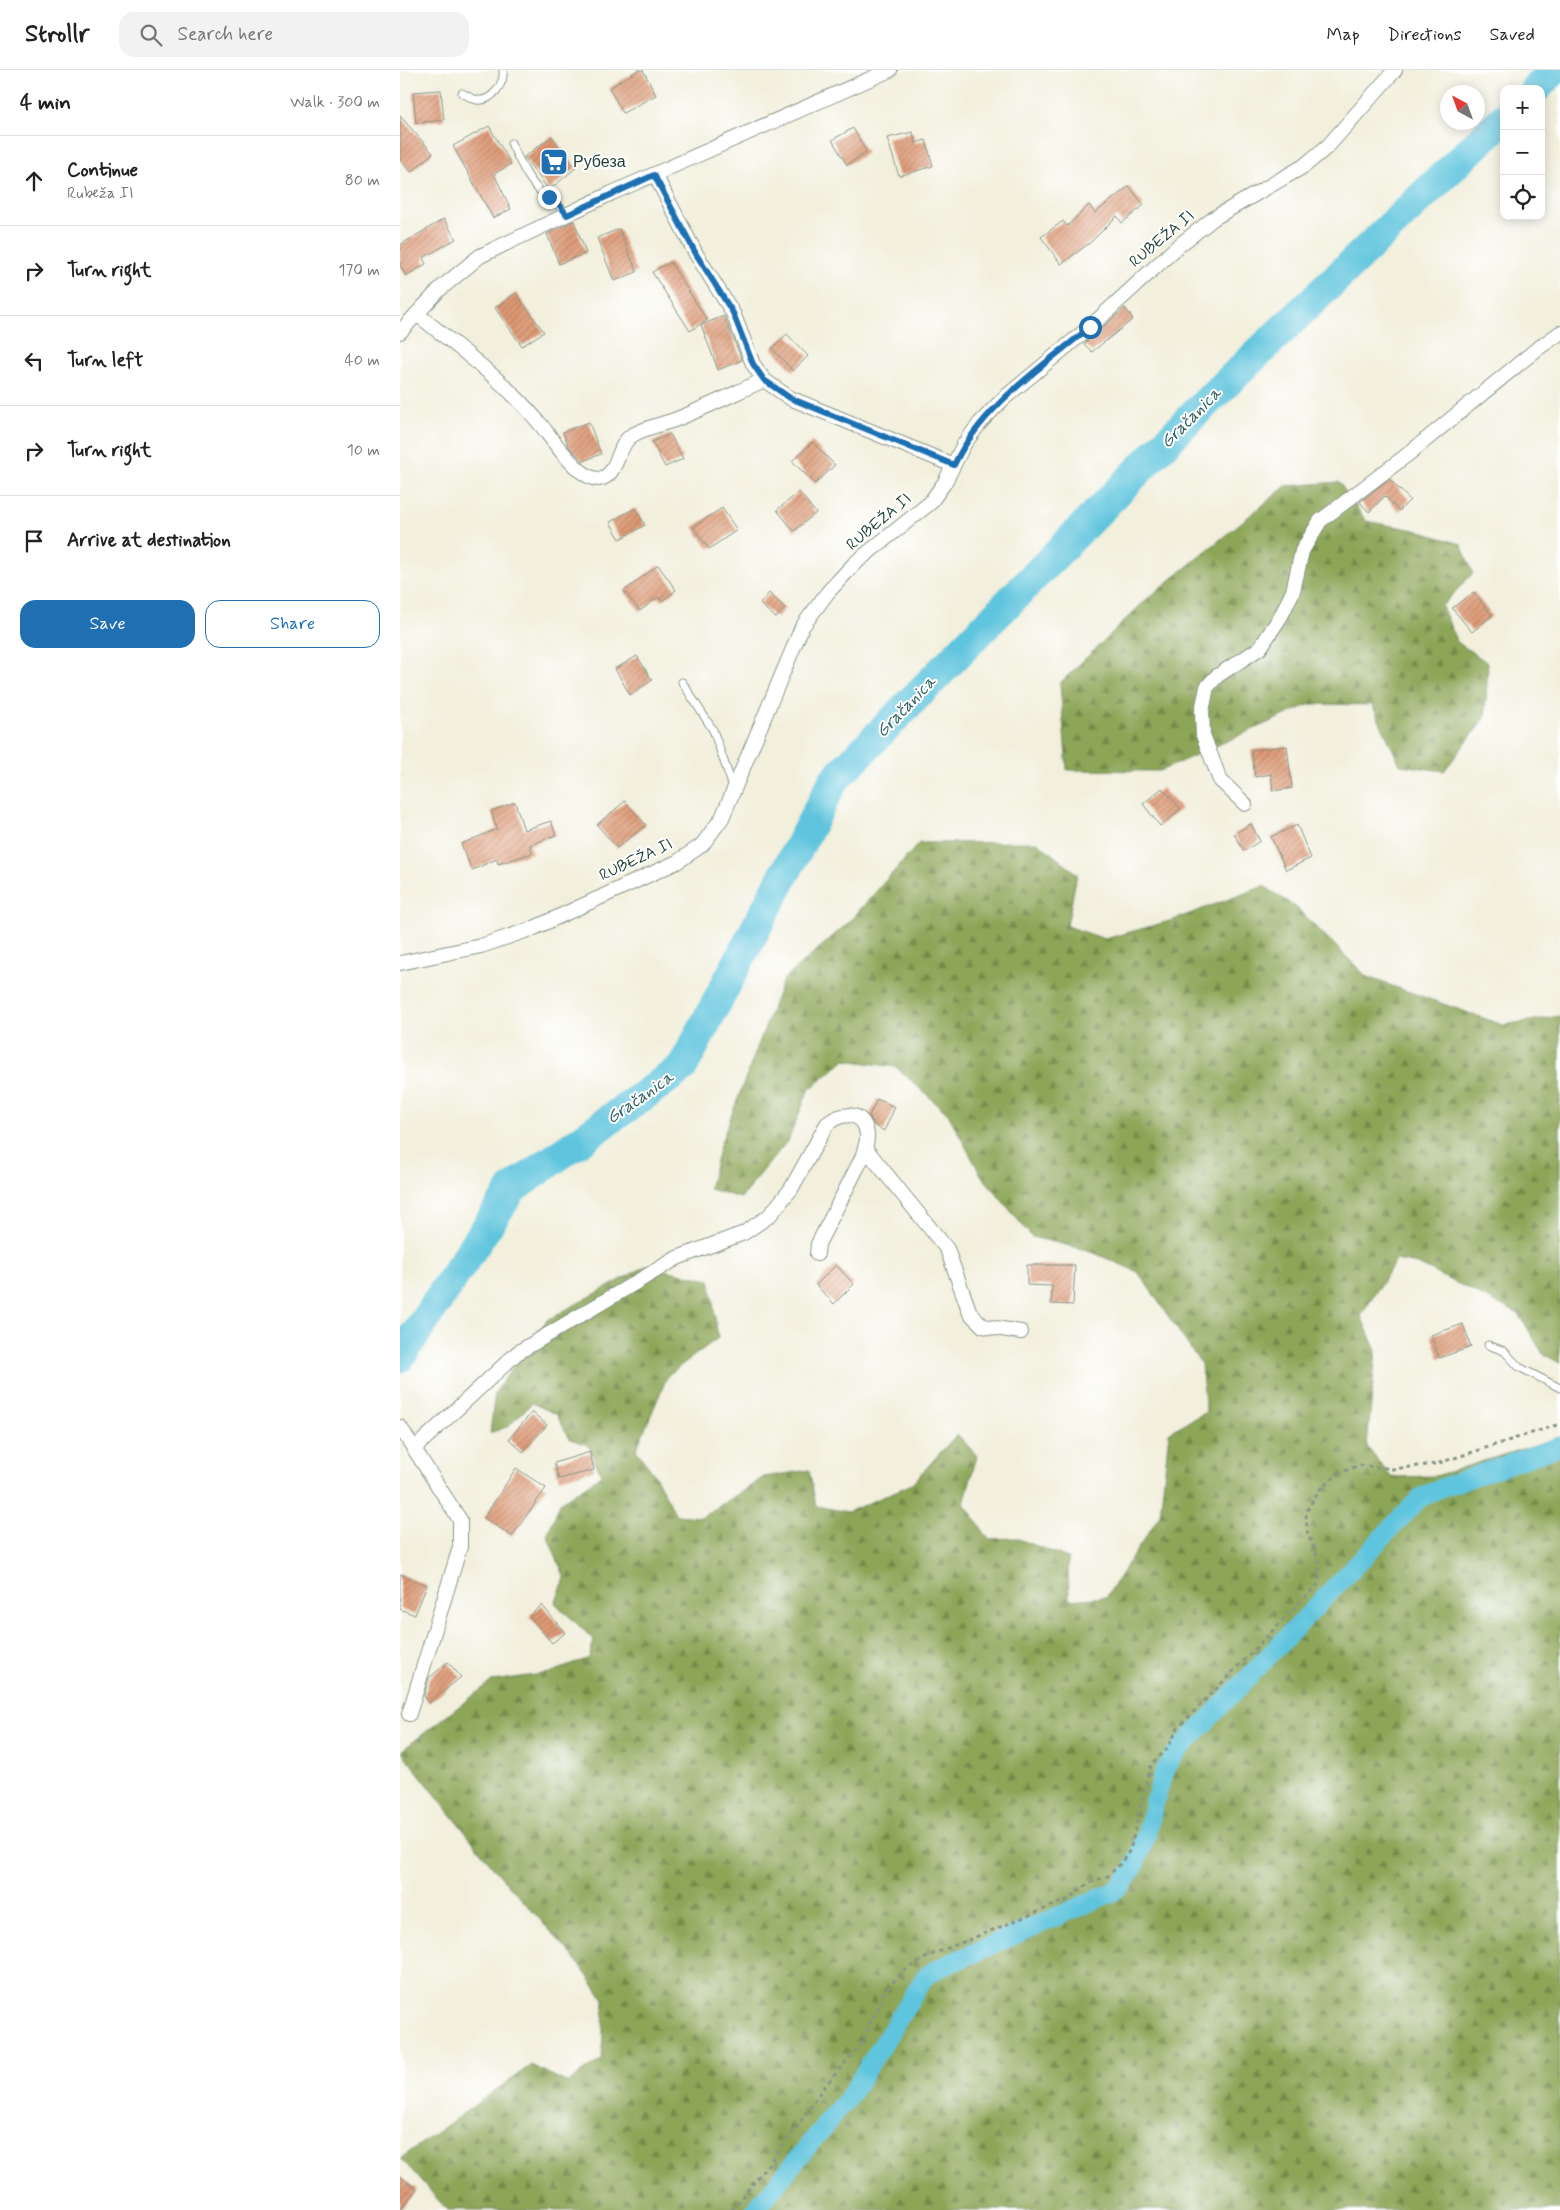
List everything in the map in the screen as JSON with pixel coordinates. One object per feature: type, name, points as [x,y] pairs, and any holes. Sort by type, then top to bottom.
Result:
[{"type":"street","points":[[400,332],[440,289],[480,256],[654,175],[890,70]]},
{"type":"street","name":"RUBEŽA II","points":[[400,963],[481,946],[534,928],[677,862],[702,845],[722,818],[802,627],[828,592],[855,563],[930,503],[945,482],[964,444],[1003,399],[1090,327],[1177,247],[1214,218],[1304,166],[1328,146],[1395,70]]},
{"type":"street","points":[[654,175],[696,254],[733,313],[753,364],[764,380],[790,398],[954,465]]},
{"type":"street","points":[[417,314],[500,382],[528,408],[572,463],[587,475],[598,479],[606,476],[613,468],[623,444],[631,436],[677,419],[764,380]]},
{"type":"street","points":[[1244,804],[1220,780],[1204,735],[1202,711],[1207,687],[1217,676],[1260,648],[1281,616],[1293,591],[1302,551],[1320,521],[1407,455],[1537,349],[1560,333]]},
{"type":"street","points":[[415,1448],[517,1353],[678,1258],[744,1233],[768,1216],[791,1189],[827,1124],[836,1117],[850,1114],[856,1116],[867,1134],[865,1148],[862,1158],[818,1244],[817,1254]]},
{"type":"street","points":[[865,1148],[947,1249],[970,1313],[984,1326],[1022,1332]]},
{"type":"street","points":[[401,1428],[460,1520],[460,1547],[409,1714]]},
{"type":"lane","points":[[462,93],[476,100],[485,99],[499,88],[504,78],[504,70]]},
{"type":"lane","points":[[511,143],[528,176],[540,190],[558,203],[567,215]]},
{"type":"lane","points":[[682,682],[712,730],[734,790]]},
{"type":"lane","points":[[1488,1345],[1504,1352],[1519,1367],[1560,1388]]},
{"type":"path","points":[[732,2210],[795,2130],[820,2091],[860,2045],[878,2008],[882,1995],[902,1972],[931,1955],[1067,1900],[1089,1883],[1108,1876],[1120,1864],[1130,1850],[1151,1765],[1168,1748],[1178,1728],[1319,1583],[1319,1561],[1307,1531],[1306,1512],[1319,1490],[1338,1474],[1359,1465],[1393,1469],[1436,1464],[1560,1424]]},
{"type":"green space","points":[[1339,482],[1366,521],[1415,530],[1461,544],[1473,573],[1442,606],[1457,642],[1488,663],[1485,718],[1444,771],[1400,765],[1372,705],[1310,704],[1160,771],[1067,770],[1060,683],[1147,599],[1286,486]]},
{"type":"green space","points":[[1037,842],[1077,874],[1067,926],[1105,939],[1173,920],[1264,886],[1297,908],[1367,977],[1503,1025],[1560,1016],[1560,1363],[1543,1354],[1519,1314],[1418,1264],[1396,1260],[1361,1316],[1376,1351],[1367,1447],[1391,1477],[1436,1476],[1560,1437],[1560,2210],[447,2210],[401,2158],[531,2065],[568,2083],[602,2059],[604,1999],[573,1956],[496,1871],[401,1751],[492,1681],[550,1673],[589,1658],[594,1640],[555,1603],[565,1578],[547,1535],[560,1503],[601,1475],[588,1445],[570,1439],[556,1414],[532,1403],[509,1426],[490,1433],[495,1392],[547,1320],[646,1266],[710,1280],[718,1338],[668,1375],[636,1450],[656,1477],[676,1515],[702,1517],[764,1477],[809,1470],[816,1506],[848,1512],[912,1484],[957,1434],[977,1456],[964,1503],[989,1539],[1016,1538],[1068,1558],[1069,1600],[1106,1597],[1160,1515],[1169,1432],[1206,1412],[1201,1364],[1138,1272],[1087,1250],[1032,1237],[981,1175],[948,1114],[896,1067],[844,1060],[808,1091],[789,1139],[741,1198],[709,1189],[720,1145],[783,980],[849,922],[919,843]]},
{"type":"building","points":[[638,70],[643,70],[656,95],[623,113],[609,88]]},
{"type":"building","points":[[441,90],[444,120],[416,123],[413,92]]},
{"type":"building","points":[[400,116],[433,153],[411,172],[400,160]]},
{"type":"building","points":[[489,126],[511,164],[494,174],[511,209],[493,218],[453,146]]},
{"type":"building","points":[[853,128],[867,153],[847,165],[832,140]]},
{"type":"building","points":[[913,132],[915,143],[926,140],[933,166],[899,176],[887,138]]},
{"type":"building","points":[[552,136],[576,168],[549,190],[524,157]]},
{"type":"building","points":[[1129,186],[1144,205],[1122,223],[1117,216],[1091,242],[1061,264],[1041,237],[1063,221],[1067,226],[1089,205],[1095,213]]},
{"type":"building","points":[[444,219],[456,239],[423,258],[426,264],[406,276],[400,265],[400,245]]},
{"type":"building","points":[[574,221],[586,253],[559,264],[547,234]]},
{"type":"building","points":[[619,229],[637,272],[614,281],[597,238]]},
{"type":"building","points":[[670,262],[707,320],[690,331],[652,272]]},
{"type":"building","points":[[516,293],[544,332],[522,346],[495,308]]},
{"type":"building","points":[[1125,308],[1133,319],[1092,352],[1084,344]]},
{"type":"building","points":[[724,316],[742,360],[718,370],[701,325]]},
{"type":"building","points":[[787,334],[808,356],[793,371],[772,348]]},
{"type":"building","points":[[589,422],[601,454],[583,461],[569,447],[563,432]]},
{"type":"building","points":[[670,434],[683,459],[665,467],[652,442]]},
{"type":"building","points":[[812,442],[835,465],[815,484],[792,461]]},
{"type":"building","points":[[1389,479],[1410,500],[1399,511],[1385,496],[1369,512],[1360,502]]},
{"type":"building","points":[[799,492],[816,513],[794,531],[777,510]]},
{"type":"building","points":[[635,508],[645,525],[620,539],[610,522]]},
{"type":"building","points":[[722,508],[737,530],[709,549],[693,527]]},
{"type":"building","points":[[658,565],[676,590],[662,601],[658,597],[640,611],[624,591]]},
{"type":"building","points":[[1474,592],[1492,616],[1472,632],[1452,608]]},
{"type":"building","points":[[769,593],[785,608],[776,618],[760,604]]},
{"type":"building","points":[[637,656],[652,680],[630,695],[615,669]]},
{"type":"building","points":[[1287,746],[1292,788],[1273,791],[1271,774],[1255,777],[1251,750]]},
{"type":"building","points":[[1162,788],[1181,809],[1160,826],[1143,804]]},
{"type":"building","points":[[625,801],[646,825],[617,848],[597,825]]},
{"type":"building","points":[[515,802],[524,830],[551,821],[556,835],[530,845],[532,853],[498,864],[497,859],[472,870],[461,844],[497,829],[491,811]]},
{"type":"building","points":[[1251,824],[1260,841],[1244,851],[1234,834]]},
{"type":"building","points":[[1297,825],[1311,858],[1286,870],[1271,837]]},
{"type":"building","points":[[877,1099],[895,1107],[884,1131],[874,1125],[869,1116]]},
{"type":"building","points":[[836,1265],[854,1284],[834,1304],[816,1285]]},
{"type":"building","points":[[1027,1265],[1075,1265],[1073,1305],[1051,1304],[1052,1286],[1027,1285]]},
{"type":"building","points":[[1463,1324],[1471,1347],[1439,1358],[1431,1335]]},
{"type":"building","points":[[532,1412],[547,1425],[523,1452],[509,1439]]},
{"type":"building","points":[[590,1452],[594,1470],[559,1479],[554,1463]]},
{"type":"building","points":[[516,1468],[546,1488],[512,1536],[484,1518]]},
{"type":"building","points":[[400,1574],[427,1585],[415,1615],[400,1609]]},
{"type":"building","points":[[542,1605],[565,1633],[552,1643],[529,1616]]},
{"type":"building","points":[[448,1662],[461,1677],[429,1703],[424,1696],[429,1678]]},
{"type":"building","points":[[400,2176],[417,2189],[400,2210]]},
{"type":"waterway","name":"Gračanica","points":[[1539,85],[1554,70]]},
{"type":"waterway","name":"Gračanica","points":[[400,1357],[512,1189],[682,1068],[834,780],[1192,416],[1500,122]]},
{"type":"waterway","points":[[755,2210],[851,2094],[925,1977],[935,1970],[1113,1892],[1126,1879],[1135,1864],[1142,1846],[1158,1789],[1174,1755],[1420,1498],[1438,1489],[1560,1446]]},
{"type":"place","name":"Рубеза","points":[[554,162]]},
{"type":"route","points":[[549,197],[558,203],[567,215],[654,175],[678,216],[696,254],[733,313],[753,364],[764,380],[790,398],[954,465],[964,444],[980,423],[1003,399],[1090,327]]}]
